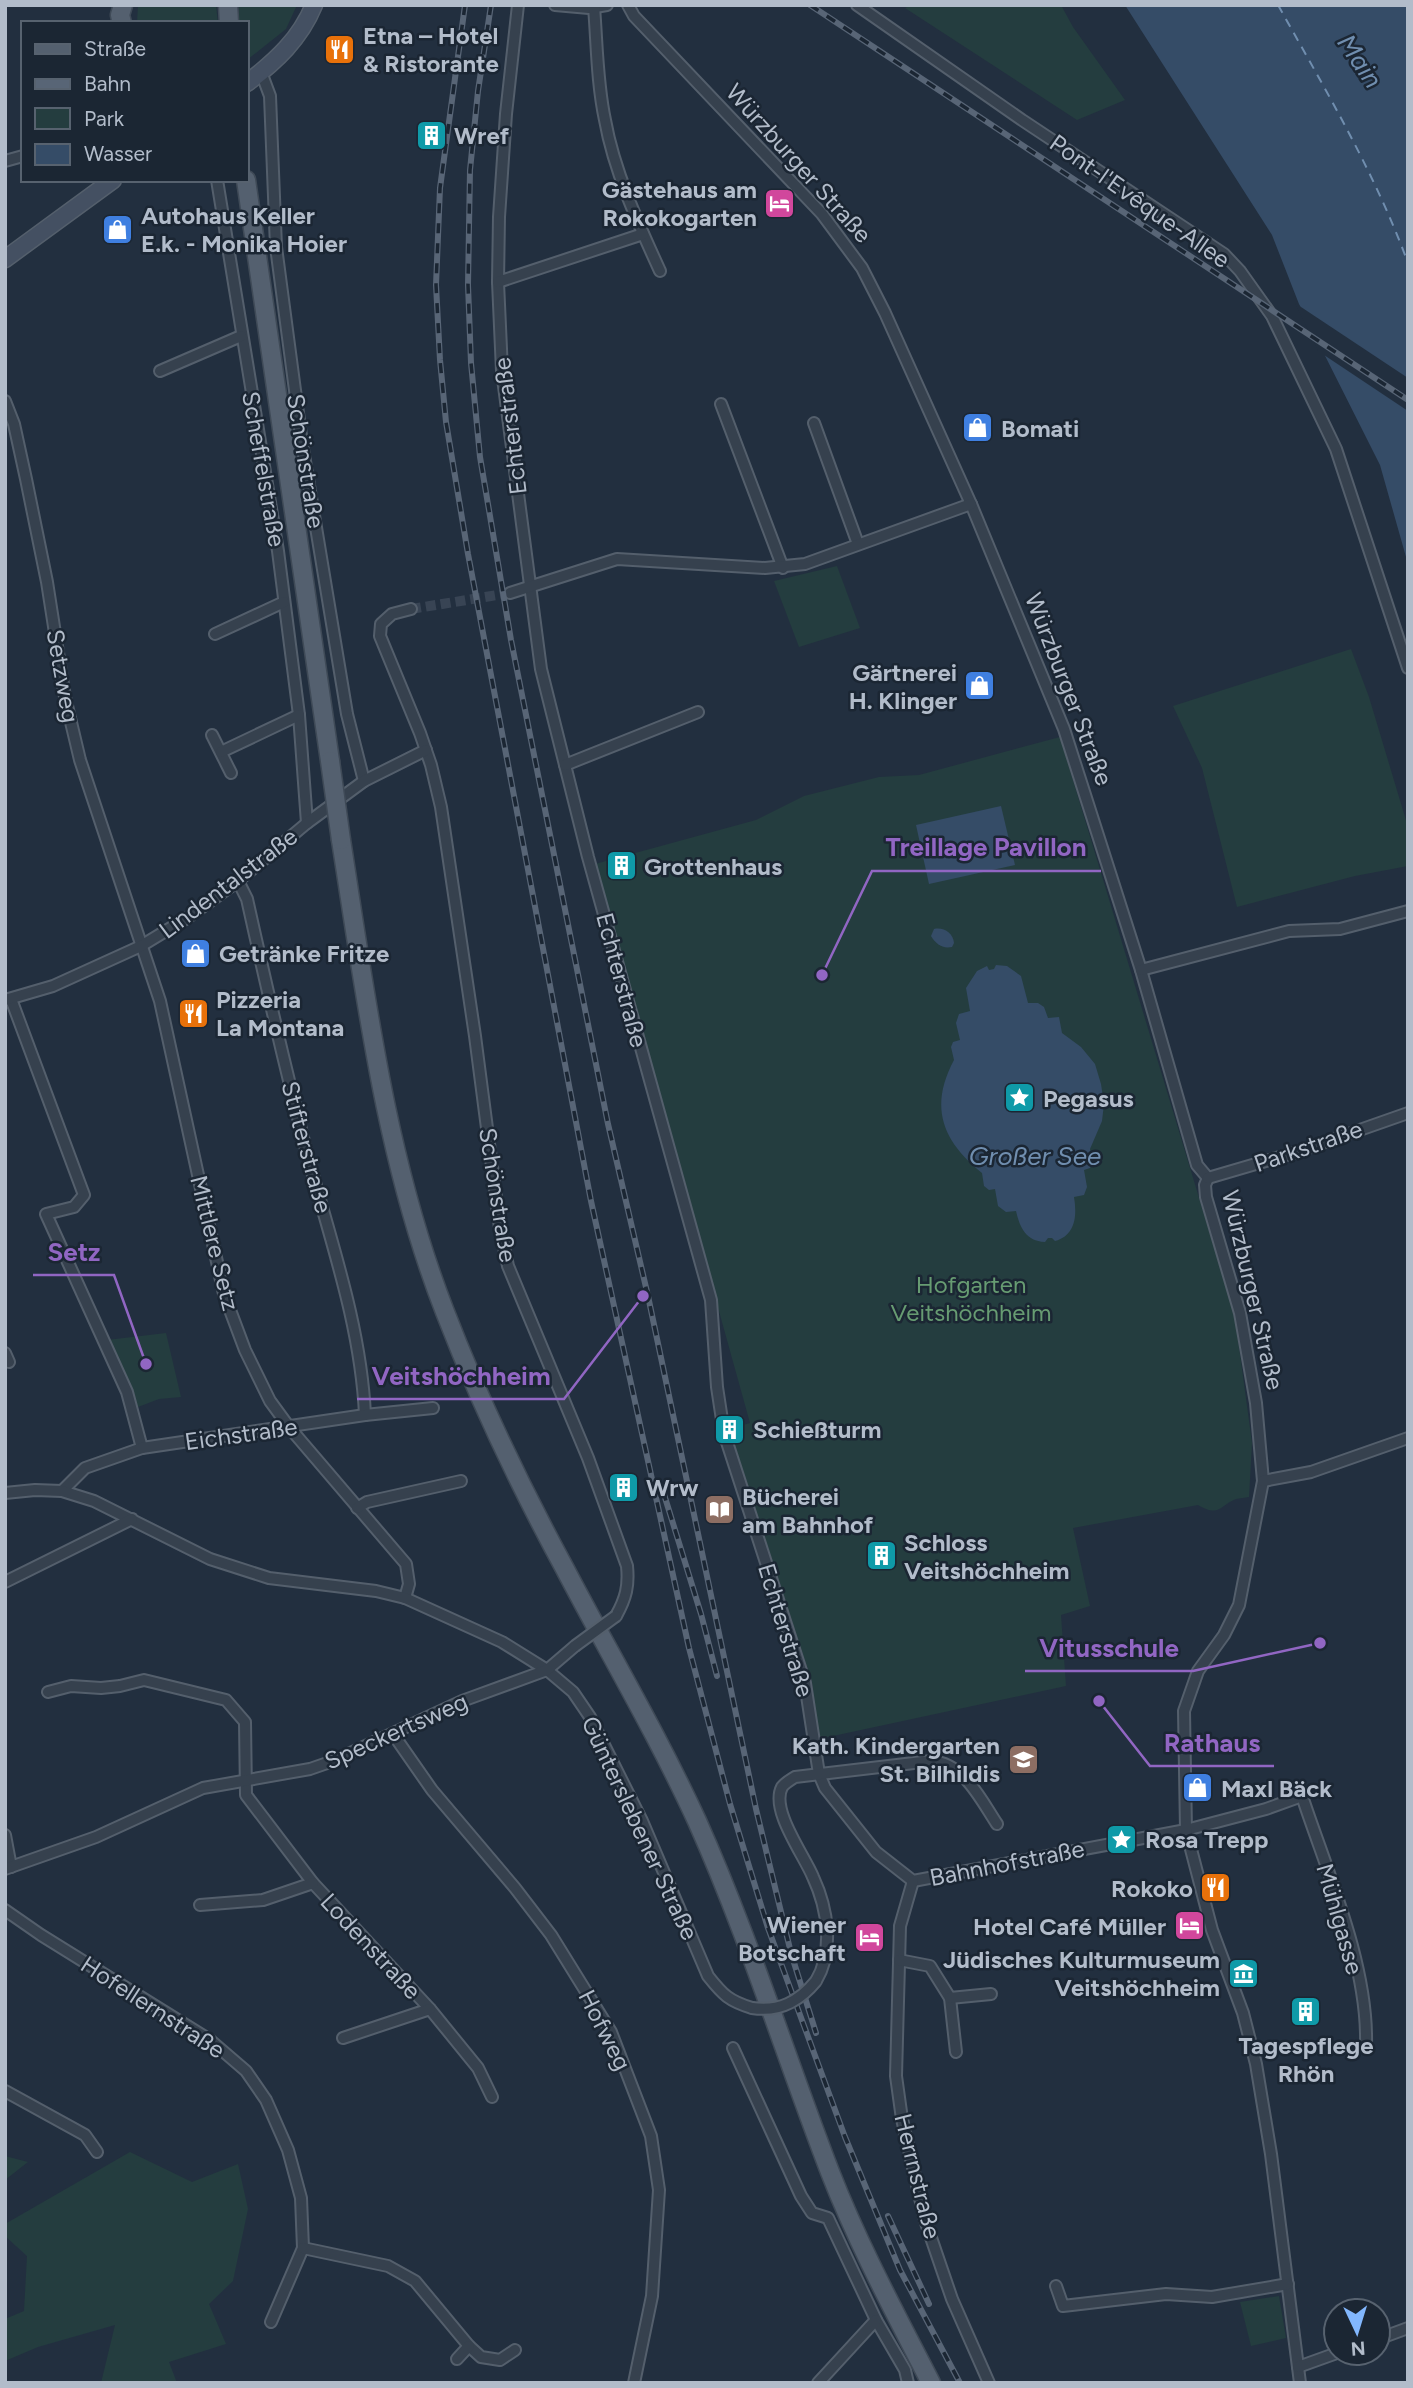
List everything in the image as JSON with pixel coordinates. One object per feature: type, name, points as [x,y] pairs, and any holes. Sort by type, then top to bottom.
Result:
[{"type":"main road","points":[[246,182],[372,1040],[394,1144],[417,1232],[444,1309],[481,1398],[557,1553],[638,1702],[697,1821],[743,1934],[832,2178],[930,2383]]},
{"type":"street","points":[[248,82],[295,40],[307,23],[314,5]]},
{"type":"street","name":"Echterstraße","points":[[518,5],[506,114],[498,282],[502,371],[541,669],[592,870],[710,1300],[717,1387],[724,1433],[806,1683],[819,1774]]},
{"type":"street","points":[[555,5],[607,5]]},
{"type":"street","name":"Würzburger Straße","points":[[628,5],[650,33],[822,214],[862,268],[911,368],[971,504],[1064,729],[1141,970],[1197,1165],[1208,1178],[1205,1185],[1206,1197],[1240,1313],[1254,1390],[1263,1481],[1239,1605],[1224,1634],[1198,1671],[1184,1711],[1186,1830],[1212,1930],[1243,2013],[1256,2064],[1271,2154],[1300,2383]]},
{"type":"street","name":"Pont-l'Evêque-Allee","points":[[857,5],[1022,120],[1224,254],[1240,271],[1272,316],[1336,449],[1408,668]]},
{"type":"street","points":[[594,7],[604,120],[643,234],[660,271]]},
{"type":"street","name":"Schönstraße","points":[[261,72],[270,96],[276,247],[302,443],[347,714],[364,781]]},
{"type":"street","points":[[5,260],[110,182]]},
{"type":"street","name":"Scheffelstraße","points":[[217,182],[284,602],[299,715],[307,823]]},
{"type":"street","points":[[498,282],[643,234]]},
{"type":"street","points":[[160,371],[241,336]]},
{"type":"street","name":"Setzweg","points":[[5,401],[14,424],[36,528],[65,697],[80,760],[141,946]]},
{"type":"street","points":[[721,404],[783,568]]},
{"type":"street","points":[[814,423],[858,544]]},
{"type":"street","points":[[510,593],[530,589],[617,559],[783,568],[805,564],[971,504]]},
{"type":"street","points":[[215,634],[284,602]]},
{"type":"street","name":"Schönstraße","points":[[411,609],[392,614],[381,624],[380,636],[426,750],[441,807],[500,1228],[508,1266],[588,1458],[627,1566],[626,1598],[616,1616],[547,1670]]},
{"type":"street","points":[[565,765],[698,712]]},
{"type":"street","points":[[220,752],[299,715]]},
{"type":"street","points":[[212,734],[231,773]]},
{"type":"street","points":[[364,781],[426,750]]},
{"type":"street","name":"Lindentalstraße","points":[[8,999],[53,986],[141,946],[187,918],[364,781]]},
{"type":"street","name":"Stifterstraße","points":[[238,881],[247,899],[277,1035],[352,1317],[365,1415]]},
{"type":"street","points":[[1141,970],[1289,931],[1340,929],[1408,911]]},
{"type":"street","name":"Mittlere Setz","points":[[141,946],[165,1018],[224,1294],[245,1350],[270,1401],[289,1427],[406,1564],[409,1584],[405,1598]]},
{"type":"street","points":[[8,999],[84,1195],[74,1208],[46,1214],[127,1392],[142,1448]]},
{"type":"street","name":"Parkstraße","points":[[1208,1178],[1297,1152],[1408,1113]]},
{"type":"street","name":"Eichstraße","points":[[62,1491],[85,1468],[142,1448],[365,1415],[433,1408]]},
{"type":"street","points":[[1263,1481],[1311,1472],[1408,1438]]},
{"type":"street","points":[[357,1508],[367,1502],[461,1481]]},
{"type":"street","name":"Günterslebener Straße","points":[[5,1493],[62,1491],[94,1501],[210,1559],[269,1578],[376,1591],[405,1598],[502,1642],[547,1670],[573,1692],[590,1717],[642,1821],[708,1976],[723,1995],[735,2003],[752,2008],[773,2009],[785,2005],[806,1993],[825,1965],[827,1950],[823,1909],[814,1879],[781,1812],[779,1796],[783,1785],[794,1777],[819,1774]]},
{"type":"street","points":[[5,1582],[132,1519]]},
{"type":"street","name":"Speckertsweg","points":[[8,1868],[96,1836],[203,1788],[310,1769],[333,1761],[462,1701],[547,1670]]},
{"type":"street","points":[[48,1692],[71,1686],[101,1688],[144,1680],[226,1700],[245,1722],[246,1781]]},
{"type":"street","name":"Hofweg","points":[[393,1734],[432,1790],[551,1935],[611,2032],[651,2136],[659,2190],[652,2296],[634,2383]]},
{"type":"street","points":[[819,1774],[931,1761],[943,1762],[972,1786],[997,1825]]},
{"type":"street","name":"Bahnhofstraße","points":[[819,1774],[825,1788],[876,1852],[913,1881],[1186,1830],[1266,1809],[1302,1796]]},
{"type":"street","name":"Lodenstraße","points":[[246,1781],[246,1795],[313,1883],[430,2009],[478,2068],[492,2097]]},
{"type":"street","name":"Mühlgasse","points":[[1302,1796],[1351,1944],[1367,2019],[1366,2044]]},
{"type":"street","points":[[5,1835],[8,1868]]},
{"type":"street","name":"Herrnstraße","points":[[913,1881],[901,1926],[899,1960],[896,2076],[902,2119],[925,2220],[952,2299],[989,2383]]},
{"type":"street","name":"Lodenstraße","points":[[200,1905],[263,1900],[313,1883]]},
{"type":"street","name":"Hofellernstraße","points":[[5,1910],[210,2040],[246,2071],[266,2100],[288,2150],[301,2198],[303,2248],[271,2322]]},
{"type":"street","points":[[899,1960],[930,1966],[950,1998],[956,2052]]},
{"type":"street","points":[[950,1998],[991,1994]]},
{"type":"street","name":"Lodenstraße","points":[[343,2038],[430,2009]]},
{"type":"street","points":[[733,2048],[801,2196],[812,2213],[828,2218],[876,2320],[905,2370],[908,2383]]},
{"type":"street","points":[[5,2091],[85,2135],[97,2152]]},
{"type":"street","points":[[303,2248],[388,2266],[415,2281],[481,2357],[499,2360],[515,2350]]},
{"type":"street","points":[[1056,2286],[1063,2306],[1166,2294],[1212,2297],[1288,2284]]},
{"type":"street","points":[[818,2383],[876,2320]]},
{"type":"street","points":[[457,2359],[469,2346]]},
{"type":"street","points":[[1298,2367],[1322,2358]]},
{"type":"green space","points":[[138,5],[216,5],[218,21],[137,21]]},
{"type":"green space","points":[[239,5],[297,5],[286,29],[248,59],[248,21],[239,21]]},
{"type":"green space","points":[[912,5],[1061,5],[1073,27],[1125,100],[1077,120],[905,8]]},
{"type":"green space","points":[[837,566],[860,628],[799,647],[774,581]]},
{"type":"green space","points":[[1351,649],[1369,697],[1408,827],[1408,866],[1355,876],[1237,907],[1202,768],[1173,706]]},
{"type":"green space","name":"Hofgarten Veitshöchheim","points":[[1060,737],[1235,1317],[1252,1443],[1249,1497],[1236,1499],[1215,1510],[1198,1505],[1073,1528],[1090,1606],[1061,1615],[1066,1686],[819,1739],[812,1682],[731,1434],[735,1427],[750,1423],[595,864],[756,820],[804,796],[879,777],[919,775]]},
{"type":"green space","points":[[166,1333],[181,1397],[159,1399],[138,1407],[107,1340]]},
{"type":"green space","points":[[130,2152],[192,2182],[238,2164],[248,2209],[233,2281],[209,2304],[226,2344],[169,2362],[177,2383],[101,2383],[115,2325],[38,2347],[5,2361],[5,2319],[24,2311],[27,2256],[5,2236],[5,2224]]},
{"type":"green space","points":[[5,2156],[28,2162],[5,2180]]},
{"type":"green space","points":[[1279,2296],[1286,2338],[1251,2346],[1240,2302]]},
{"type":"water","name":"Main","points":[[1125,5],[1408,5],[1408,564],[1380,465],[1299,304],[1272,235]]},
{"type":"water","points":[[1001,806],[1015,865],[929,884],[916,825]]},
{"type":"water","points":[[934,929],[950,934],[954,943],[952,947],[942,947],[935,941],[931,936]]},
{"type":"water","name":"Großer See","points":[[996,965],[1007,966],[1021,976],[1028,1003],[1038,1003],[1044,1007],[1048,1018],[1059,1017],[1062,1033],[1081,1047],[1095,1064],[1101,1084],[1104,1104],[1102,1121],[1090,1149],[1093,1162],[1090,1168],[1084,1170],[1087,1187],[1084,1195],[1074,1197],[1074,1224],[1067,1234],[1055,1241],[1052,1238],[1045,1242],[1033,1239],[1022,1228],[1016,1211],[1006,1212],[998,1206],[995,1189],[989,1190],[984,1186],[982,1173],[968,1161],[949,1136],[941,1108],[946,1077],[954,1060],[951,1047],[953,1042],[960,1040],[956,1023],[959,1014],[970,1011],[966,988],[977,971],[987,966],[989,970],[994,969]]},
{"type":"pier","points":[[1295,303],[1408,378],[1408,411],[1318,351]]},
{"type":"ferry route","points":[[1278,5],[1365,164],[1408,263]]},
{"type":"tunnel","points":[[411,609],[510,593]]},
{"type":"railway","points":[[465,5],[440,188],[436,285],[446,422],[468,554],[591,1201],[689,1648],[730,1804],[768,1928],[845,2137],[900,2270],[960,2383]]},
{"type":"railway","points":[[491,5],[470,170],[468,285],[471,363],[480,457],[511,640],[608,1124],[648,1296],[756,1809],[791,1953],[816,2033]]},
{"type":"railway","points":[[810,5],[1408,400]]},
{"type":"railway","points":[[663,1491],[717,1676]]},
{"type":"railway","points":[[888,2216],[929,2304]]},
{"type":"place","name":"Etna – Hotel & Ristorante","points":[[340,49]]},
{"type":"place","name":"Wref","points":[[431,135]]},
{"type":"place","name":"Gästehaus am Rokokogarten","points":[[780,203]]},
{"type":"place","name":"Autohaus Keller E.k. - Monika Hoier","points":[[118,229]]},
{"type":"place","name":"Bomati","points":[[978,428]]},
{"type":"place","name":"Gärtnerei H. Klinger","points":[[980,686]]},
{"type":"place","name":"Grottenhaus","points":[[621,866]]},
{"type":"place","name":"Getränke Fritze","points":[[196,953]]},
{"type":"place","name":"Treillage Pavillon","points":[[822,975]]},
{"type":"place","name":"Pizzeria La Montana","points":[[193,1013]]},
{"type":"place","name":"Pegasus","points":[[1020,1098]]},
{"type":"place","name":"Veitshöchheim","points":[[643,1296]]},
{"type":"place","name":"Setz","points":[[146,1364]]},
{"type":"place","name":"Schießturm","points":[[730,1429]]},
{"type":"place","name":"Wrw","points":[[623,1487]]},
{"type":"place","name":"Bücherei am Bahnhof","points":[[719,1510]]},
{"type":"place","name":"Schloss Veitshöchheim","points":[[881,1556]]},
{"type":"place","name":"Vitusschule","points":[[1320,1643]]},
{"type":"place","name":"Rathaus","points":[[1099,1701]]},
{"type":"place","name":"Kath. Kindergarten St. Bilhildis","points":[[1023,1759]]},
{"type":"place","name":"Maxl Bäck","points":[[1198,1788]]},
{"type":"place","name":"Rosa Trepp","points":[[1122,1839]]},
{"type":"place","name":"Rokoko","points":[[1216,1888]]},
{"type":"place","name":"Hotel Café Müller","points":[[1189,1926]]},
{"type":"place","name":"Wiener Botschaft","points":[[869,1938]]},
{"type":"place","name":"Jüdisches Kulturmuseum Veitshöchheim","points":[[1243,1973]]},
{"type":"place","name":"Tagespflege Rhön","points":[[1306,2011]]}]
